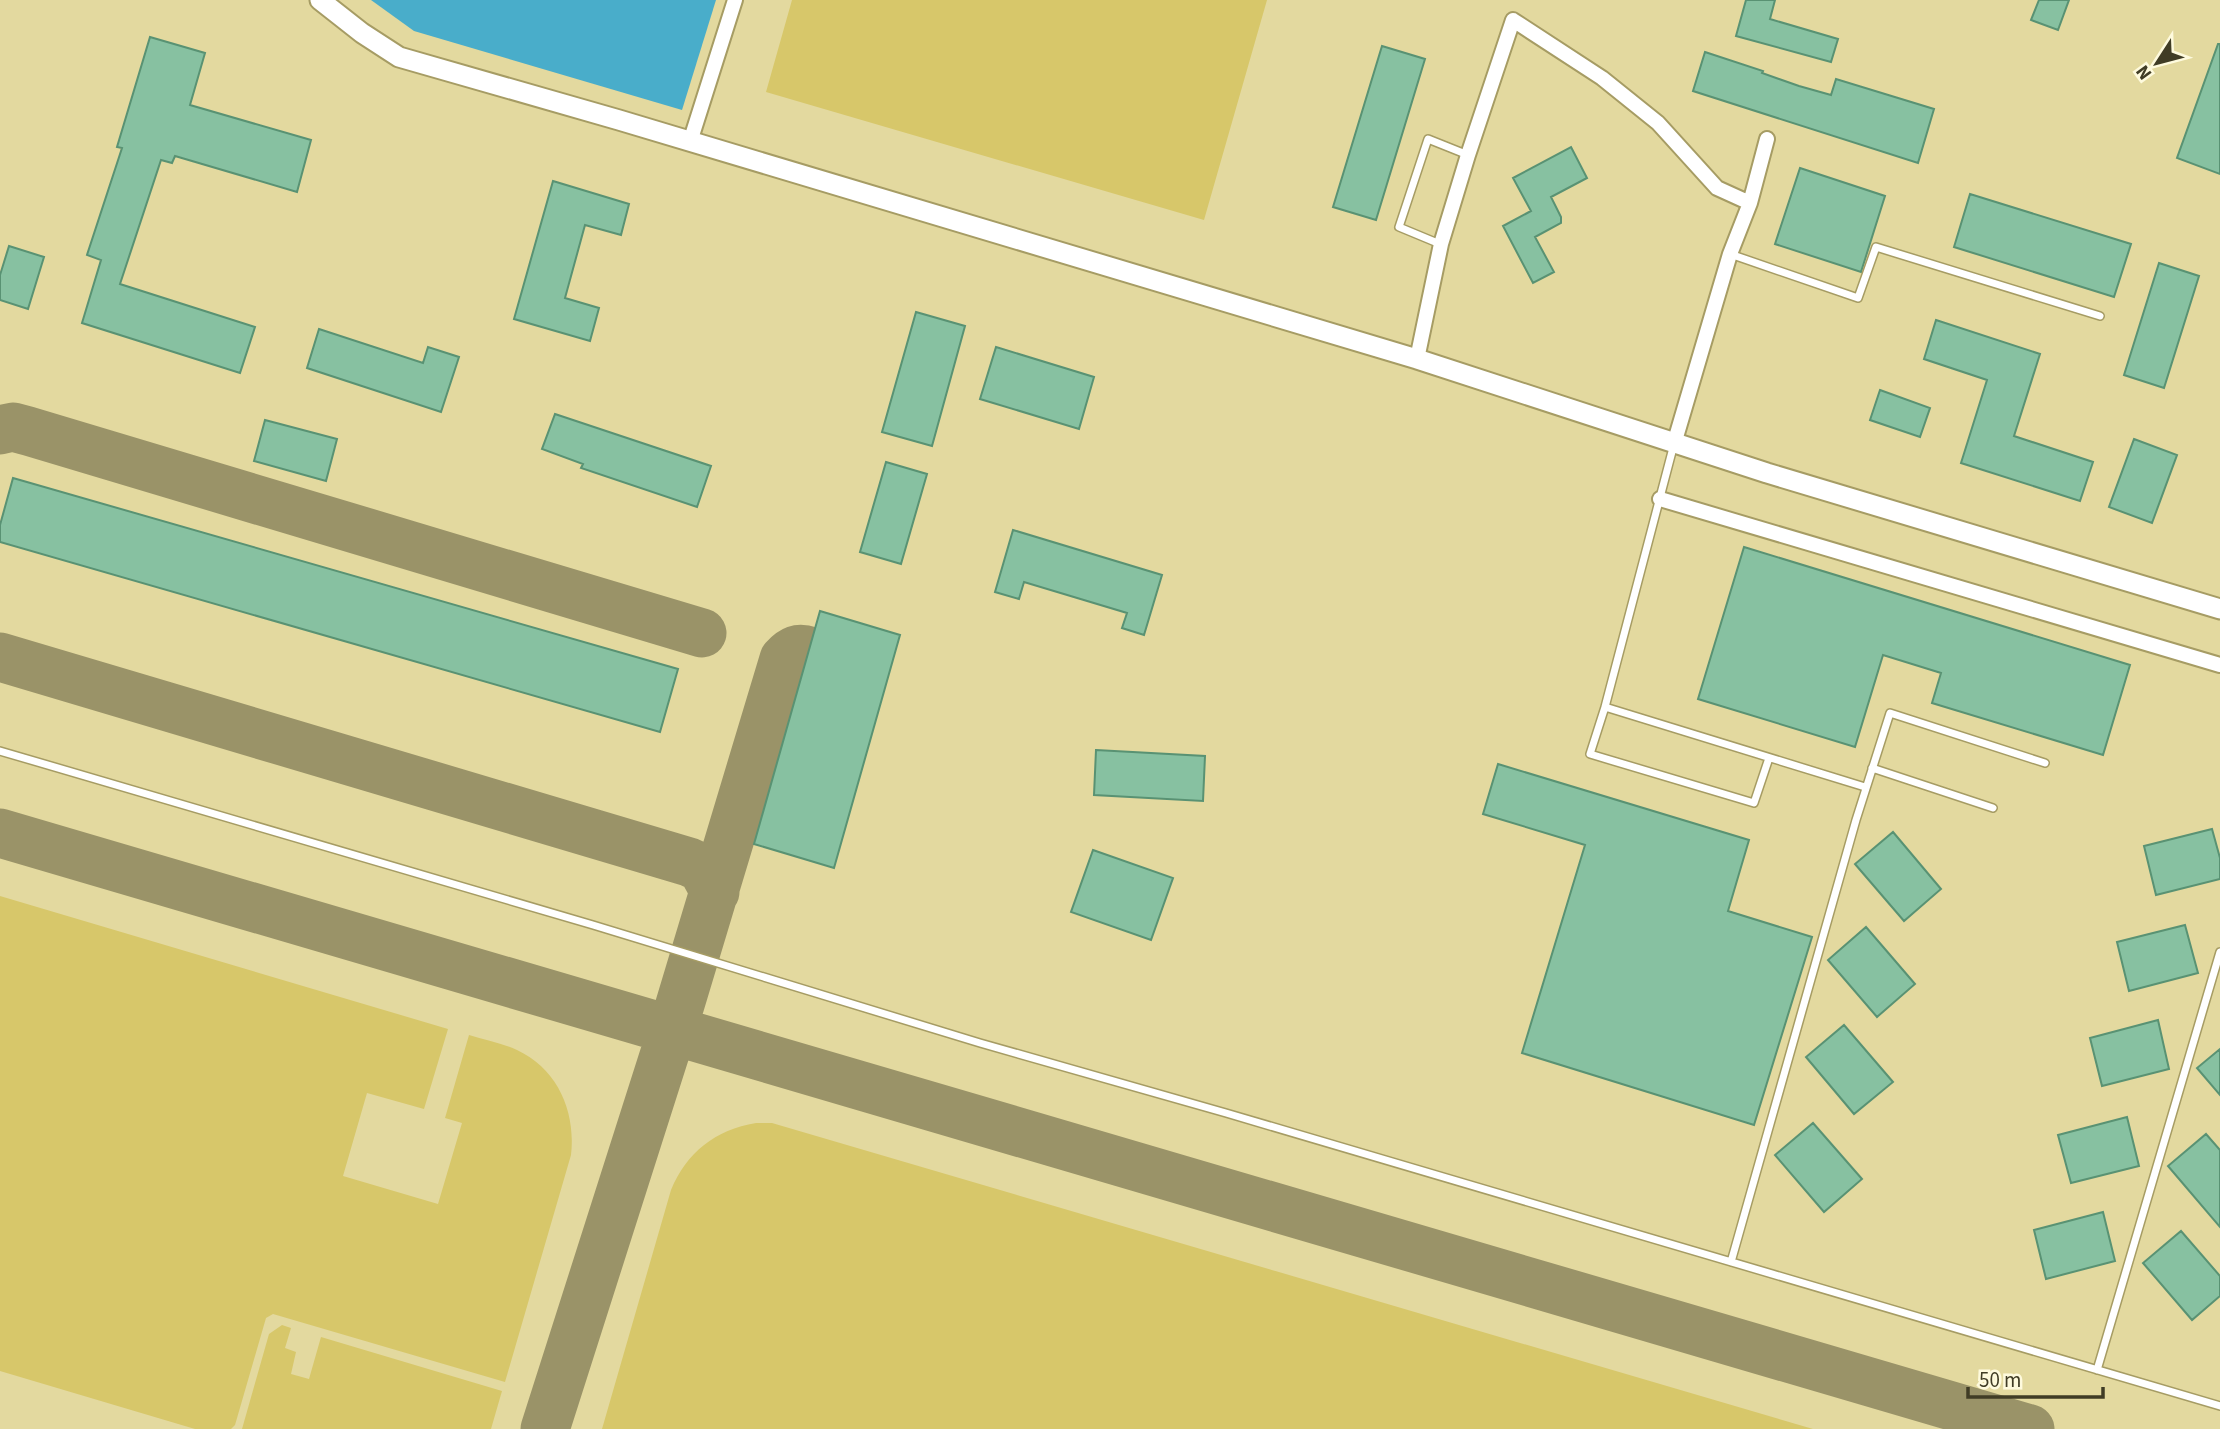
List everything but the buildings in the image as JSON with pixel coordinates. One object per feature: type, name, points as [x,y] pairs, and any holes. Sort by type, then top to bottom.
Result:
[{"type":"street","points":[[320,0],[362,33],[399,57],[1417,359],[1674,444],[2220,609]]},
{"type":"street","points":[[690,142],[735,0]]},
{"type":"street","points":[[1417,359],[1441,244],[1513,20],[1602,78],[1658,123],[1717,188],[1750,203]]},
{"type":"street","points":[[1674,444],[1730,254],[1750,203],[1767,139]]},
{"type":"street","points":[[1660,499],[2220,665]]},
{"type":"lane","points":[[1441,244],[1399,227],[1428,139],[1468,155]]},
{"type":"lane","points":[[1730,254],[1858,298],[1876,247],[2100,316]]},
{"type":"lane","points":[[1674,444],[1605,707],[1590,754],[1754,803],[1769,758]]},
{"type":"lane","points":[[1605,707],[1865,787]]},
{"type":"lane","points":[[1731,1262],[1865,787],[1890,713],[2045,763]]},
{"type":"lane","points":[[0,751],[606,929],[979,1043],[2220,1406]]},
{"type":"lane","points":[[1872,768],[1993,808]]},
{"type":"lane","points":[[2097,1370],[2220,952]]},
{"type":"shaded area","points":[[792,0],[1267,0],[1204,220],[766,92]]},
{"type":"shaded area","points":[[0,896],[448,1029],[424,1109],[367,1093],[343,1176],[438,1204],[462,1123],[445,1118],[469,1035],[517,1050],[543,1068],[553,1080],[567,1108],[572,1139],[571,1155],[505,1382],[273,1314],[266,1318],[235,1425],[231,1429],[195,1429],[0,1371]]},
{"type":"shaded area","points":[[756,1123],[772,1123],[1813,1429],[602,1429],[671,1190],[678,1176],[694,1154],[715,1137]]},
{"type":"shaded area","points":[[282,1325],[291,1328],[285,1348],[296,1352],[291,1374],[309,1379],[321,1337],[502,1391],[491,1429],[242,1429],[269,1334]]},
{"type":"water","points":[[371,0],[716,0],[682,110],[414,31]]},
{"type":"taxiway","points":[[0,430],[13,427],[28,431],[702,633]]},
{"type":"taxiway","points":[[545,1429],[672,1031],[784,659],[796,650],[810,651]]},
{"type":"taxiway","points":[[0,657],[689,862],[702,868],[715,892]]},
{"type":"taxiway","points":[[0,833],[2030,1429]]}]
